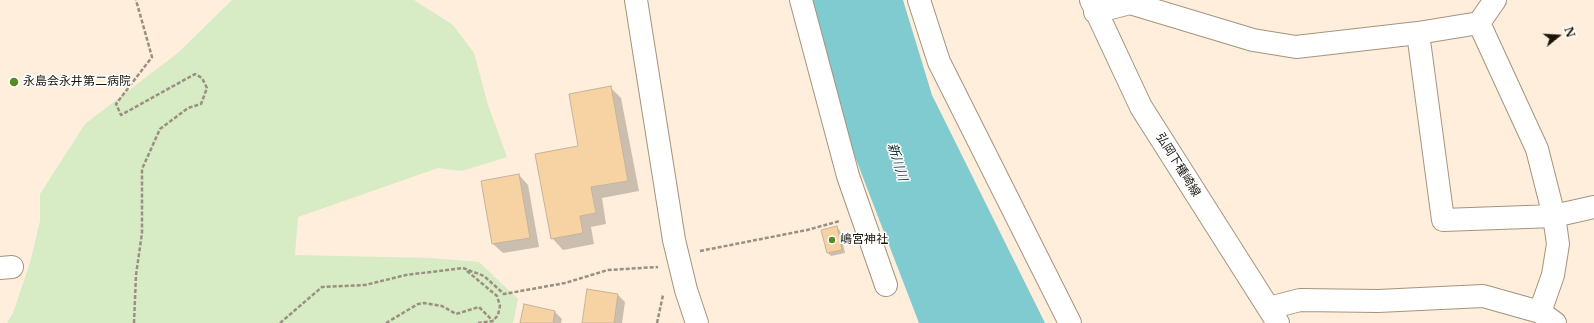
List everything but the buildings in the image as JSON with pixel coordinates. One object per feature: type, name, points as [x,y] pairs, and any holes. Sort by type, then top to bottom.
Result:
[{"type":"street","points":[[636,0],[679,261],[697,323]]},
{"type":"street","points":[[801,0],[848,176],[886,285]]},
{"type":"street","points":[[919,0],[939,62],[1070,323]]},
{"type":"street","points":[[1093,6],[1130,3],[1253,40],[1296,47],[1418,33],[1479,23],[1495,0]]},
{"type":"street","name":"弘岡下種崎線","points":[[1093,6],[1142,107],[1274,315]]},
{"type":"street","points":[[1274,315],[1300,300],[1378,301],[1483,296],[1547,317],[1558,244],[1554,216],[1537,148],[1479,23]]},
{"type":"street","points":[[1418,33],[1443,220],[1554,216],[1594,207]]},
{"type":"path","points":[[134,323],[136,275],[142,233],[142,169],[160,129],[188,108],[200,104],[207,88],[202,78],[195,74],[121,114],[116,104],[152,57],[136,0]]},
{"type":"path","points":[[280,323],[322,287],[365,285],[406,275],[463,268],[484,276],[504,294],[565,283],[608,270],[679,261],[807,230],[862,214]]},
{"type":"path","points":[[463,268],[497,296],[500,306],[498,315],[492,321],[478,323]]},
{"type":"path","points":[[386,323],[418,304],[424,303],[442,306],[456,314],[479,307],[492,321]]},
{"type":"green space","points":[[232,0],[414,0],[453,25],[474,53],[488,105],[507,157],[462,171],[438,168],[298,217],[295,255],[432,258],[479,262],[518,299],[513,323],[7,323],[13,313],[30,263],[40,221],[40,194],[85,124],[179,52]]},
{"type":"water","name":"新川川","points":[[811,0],[903,0],[932,95],[1045,323],[919,323],[847,136]]},
{"type":"place","name":"永島会永井第二病院","points":[[14,82]]},
{"type":"place","name":"嶋宮神社","points":[[832,240]]}]
